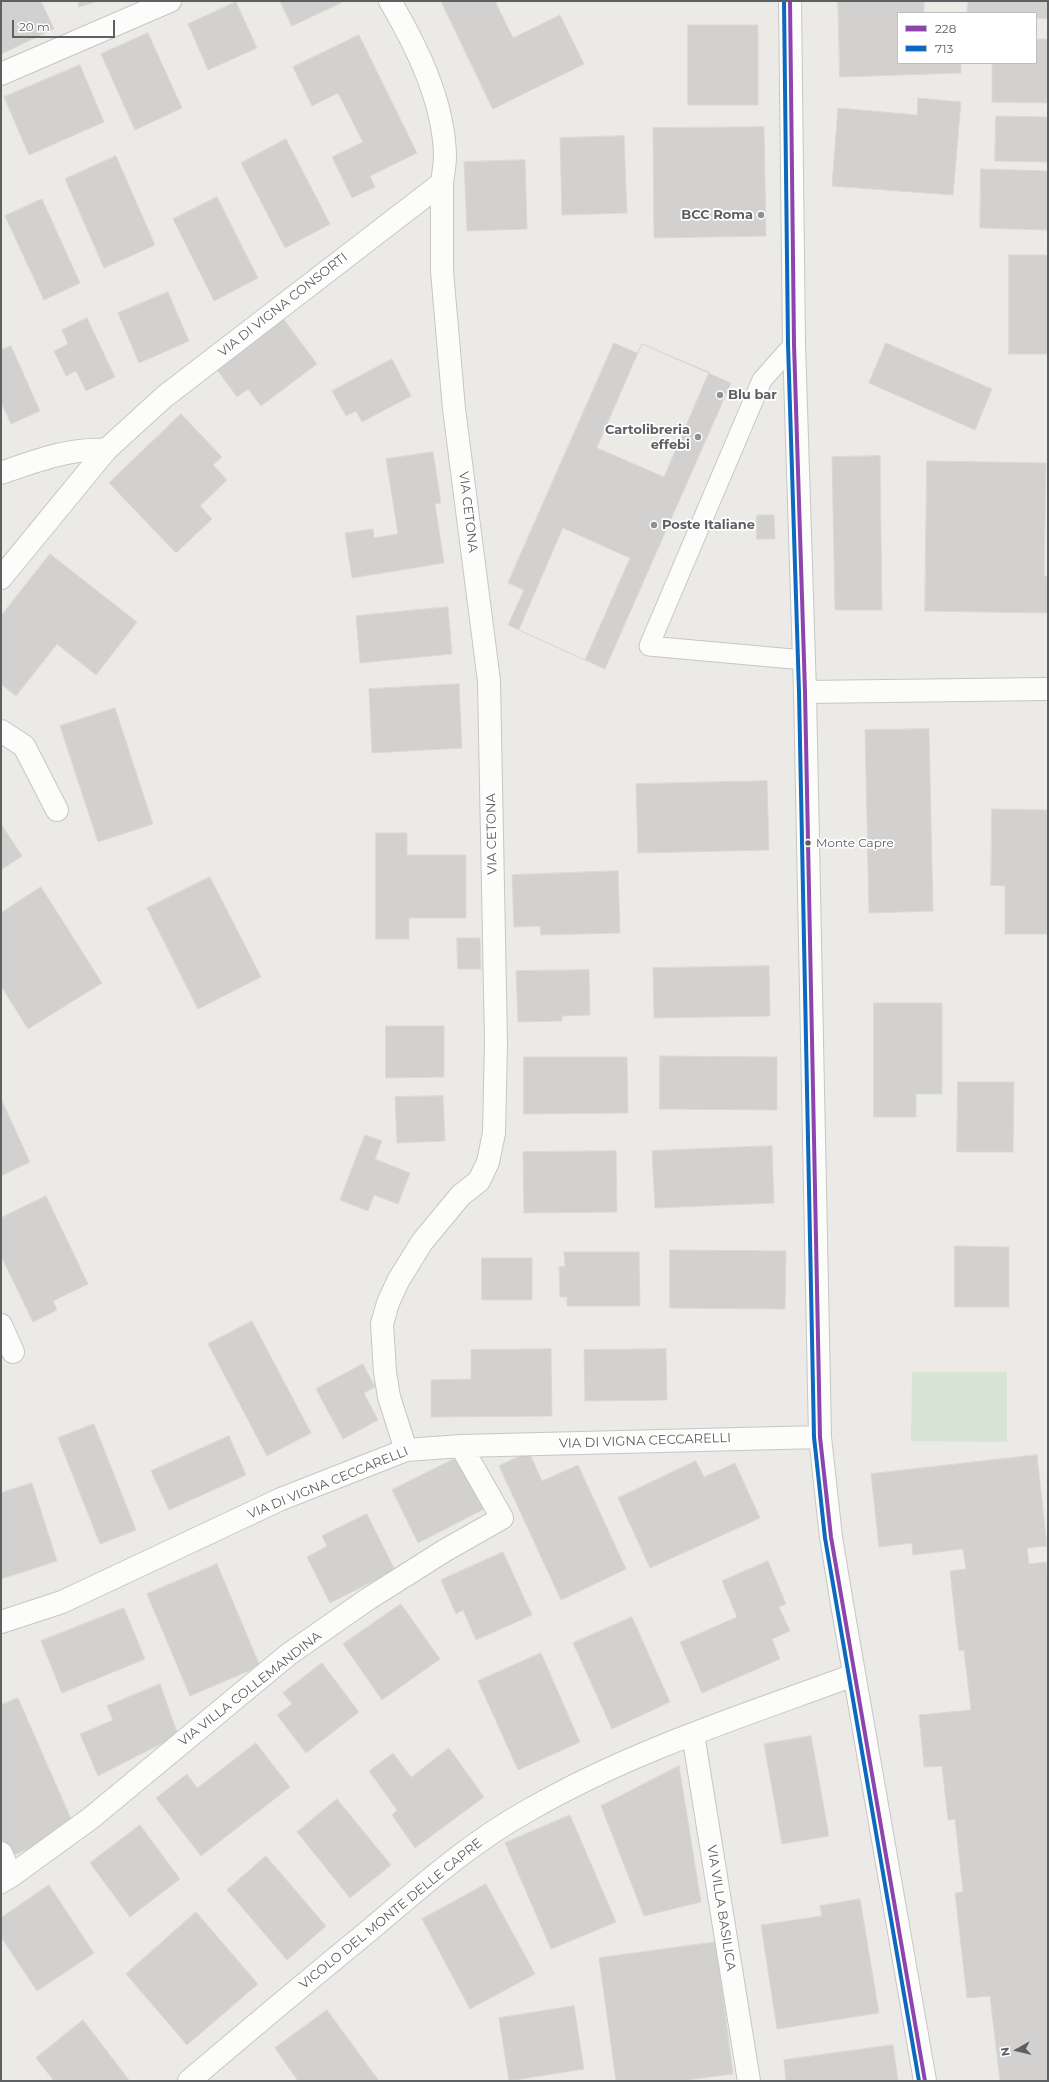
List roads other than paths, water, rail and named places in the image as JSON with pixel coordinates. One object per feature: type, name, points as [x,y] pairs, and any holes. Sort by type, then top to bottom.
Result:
[{"type":"street","points":[[1,74],[170,1]]},
{"type":"street","points":[[390,1],[419,58],[437,107],[445,156],[442,184]]},
{"type":"street","points":[[790,1],[794,344],[805,692],[820,1437],[831,1537],[925,2081]]},
{"type":"street","name":"VIA DI VIGNA CONSORTI","points":[[1,578],[106,450],[164,397],[442,184]]},
{"type":"street","name":"VIA CETONA","points":[[406,1450],[389,1397],[385,1372],[382,1324],[388,1303],[398,1281],[422,1242],[461,1195],[479,1181],[488,1162],[494,1133],[496,1043],[489,681],[453,394],[442,271],[442,184]]},
{"type":"street","points":[[1,473],[44,458],[70,452],[92,449],[106,450]]},
{"type":"street","points":[[805,692],[1048,689]]},
{"type":"street","points":[[1,731],[24,746],[57,810]]},
{"type":"street","points":[[1,1325],[13,1352]]},
{"type":"street","name":"VIA DI VIGNA CECCARELLI","points":[[1,1622],[62,1602],[281,1498],[406,1450],[461,1446],[820,1437]]},
{"type":"street","name":"VIA VILLA COLLEMANDINA","points":[[6,1879],[91,1818],[289,1654],[368,1599],[444,1551],[502,1518],[461,1446]]},
{"type":"street","name":"VICOLO DEL MONTE DELLE CAPRE","points":[[189,2081],[414,1892],[478,1842],[529,1810],[576,1785],[693,1734],[854,1675]]},
{"type":"street","name":"VIA VILLA BASILICA","points":[[693,1734],[749,2081]]},
{"type":"street","points":[[1,1853],[6,1879]]},
{"type":"lane","points":[[794,344],[762,380],[649,646],[804,660]]},
{"type":"place","name":"BCC Roma","points":[[761,215]]},
{"type":"place","name":"Blu bar","points":[[720,395]]},
{"type":"place","name":"Cartolibreria effebi","points":[[698,437]]},
{"type":"place","name":"Poste Italiane","points":[[654,525]]},
{"type":"place","name":"Monte Capre","points":[[808,843]]}]
